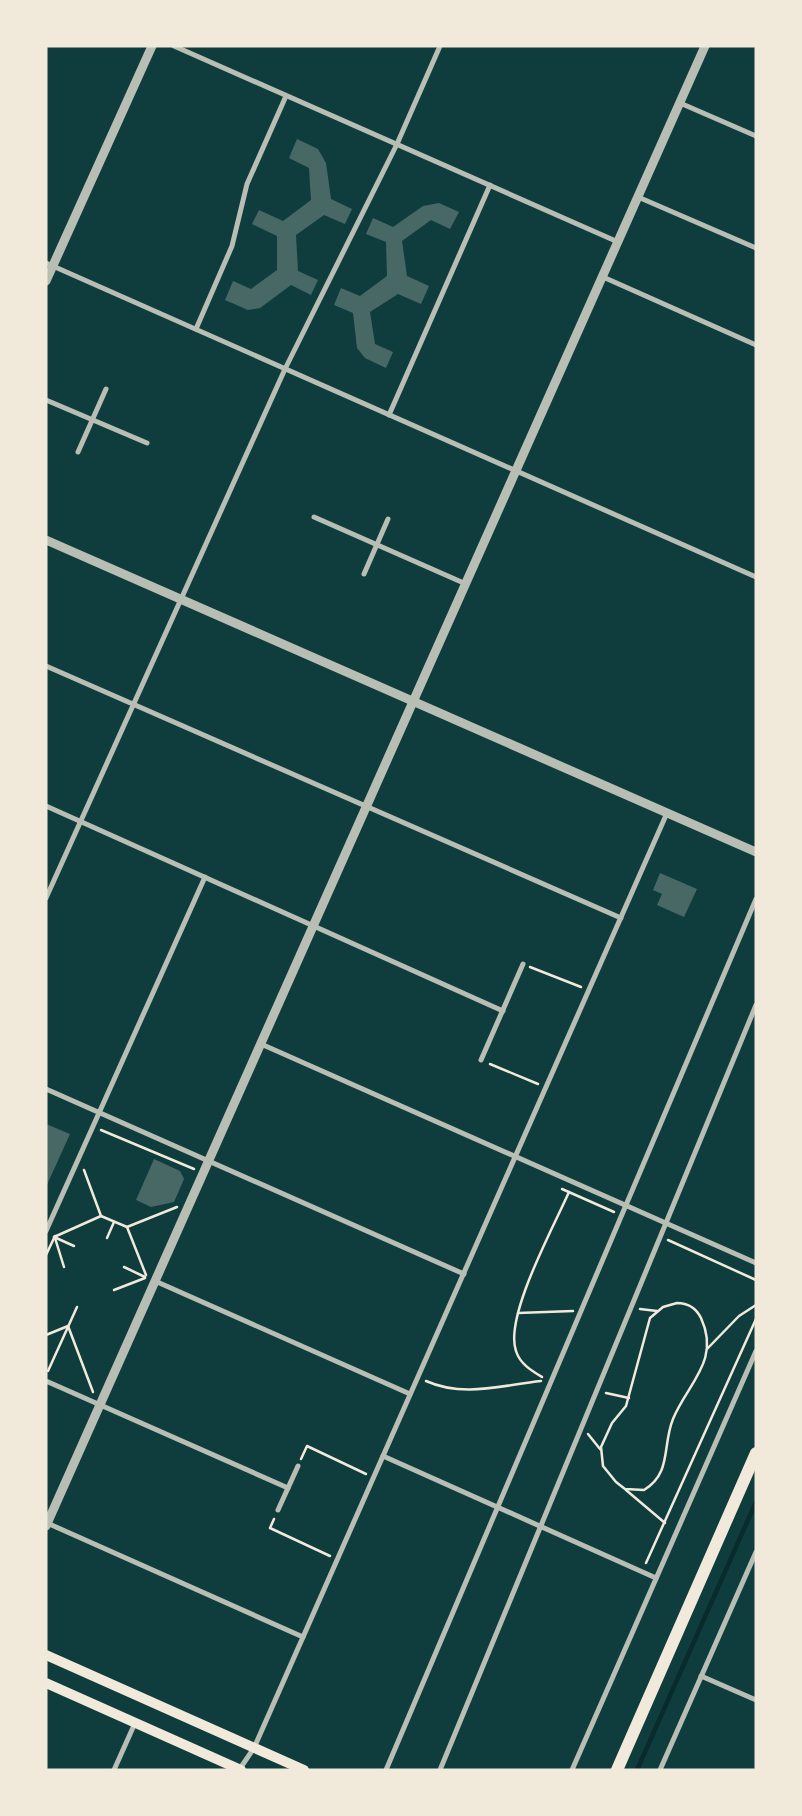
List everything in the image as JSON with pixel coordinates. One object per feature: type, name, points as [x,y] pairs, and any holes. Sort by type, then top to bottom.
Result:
[{"type":"main road","points":[[616,1770],[756,1453]]},
{"type":"main road","points":[[46,1655],[304,1770]]},
{"type":"main road","points":[[46,1683],[240,1769]]},
{"type":"street","points":[[46,281],[50,264],[152,46]]},
{"type":"street","points":[[174,46],[618,242]]},
{"type":"street","points":[[46,898],[285,369],[396,144],[440,46]]},
{"type":"street","points":[[304,1637],[47,1525],[705,46]]},
{"type":"street","points":[[196,329],[232,246],[247,184],[286,96]]},
{"type":"street","points":[[680,103],[756,136]]},
{"type":"street","points":[[389,415],[490,185]]},
{"type":"street","points":[[638,197],[756,248]]},
{"type":"street","points":[[50,264],[756,577]]},
{"type":"street","points":[[602,277],[756,345]]},
{"type":"street","points":[[78,452],[106,389]]},
{"type":"street","points":[[46,400],[147,443]]},
{"type":"street","points":[[314,517],[466,584]]},
{"type":"street","points":[[364,574],[388,519]]},
{"type":"street","points":[[46,540],[756,852]]},
{"type":"street","points":[[46,666],[621,918]]},
{"type":"street","points":[[46,806],[503,1011]]},
{"type":"street","points":[[240,1769],[254,1748],[304,1637],[667,813]]},
{"type":"street","points":[[46,1231],[205,877]]},
{"type":"street","points":[[386,1770],[756,898]]},
{"type":"street","points":[[481,1060],[523,964]]},
{"type":"street","points":[[440,1770],[542,1527],[756,1005]]},
{"type":"street","points":[[261,1044],[756,1263]]},
{"type":"street","points":[[46,1089],[464,1274]]},
{"type":"street","points":[[155,1281],[410,1394]]},
{"type":"street","points":[[572,1770],[756,1351]]},
{"type":"street","points":[[46,1381],[288,1488]]},
{"type":"street","points":[[383,1456],[656,1578]]},
{"type":"street","points":[[278,1510],[298,1466]]},
{"type":"street","points":[[660,1770],[756,1552]]},
{"type":"street","points":[[701,1676],[756,1700]]},
{"type":"street","points":[[114,1770],[135,1722]]},
{"type":"path","points":[[523,964],[589,991]]},
{"type":"path","points":[[481,1060],[546,1087]]},
{"type":"path","points":[[98,1137],[102,1129],[194,1170],[191,1177]]},
{"type":"path","points":[[80,1179],[88,1162]]},
{"type":"path","points":[[84,1170],[101,1216],[127,1228],[146,1277]]},
{"type":"path","points":[[561,1188],[622,1216]]},
{"type":"path","points":[[426,1381],[442,1387],[469,1390],[548,1380],[527,1367],[519,1359],[514,1341],[518,1313],[531,1275],[569,1192]]},
{"type":"path","points":[[127,1228],[178,1206],[174,1215]]},
{"type":"path","points":[[54,1237],[101,1216]]},
{"type":"path","points":[[107,1238],[114,1222]]},
{"type":"path","points":[[46,1255],[58,1229]]},
{"type":"path","points":[[660,1236],[756,1280]]},
{"type":"path","points":[[54,1237],[74,1246]]},
{"type":"path","points":[[54,1237],[64,1267]]},
{"type":"path","points":[[124,1267],[146,1277]]},
{"type":"path","points":[[142,1286],[150,1268]]},
{"type":"path","points":[[114,1290],[146,1277]]},
{"type":"path","points":[[601,1450],[612,1423],[621,1414],[629,1398],[650,1318],[657,1311],[677,1303],[691,1306],[698,1312],[703,1322],[706,1349],[704,1364],[675,1413],[666,1444],[664,1467],[659,1477],[644,1490],[625,1489]]},
{"type":"path","points":[[706,1349],[739,1316],[756,1305]]},
{"type":"path","points":[[55,1376],[47,1372],[77,1307]]},
{"type":"path","points":[[631,1308],[657,1311]]},
{"type":"path","points":[[518,1313],[582,1310]]},
{"type":"path","points":[[638,1560],[647,1564],[756,1319]]},
{"type":"path","points":[[46,1335],[68,1326]]},
{"type":"path","points":[[68,1326],[94,1394]]},
{"type":"path","points":[[422,1390],[430,1372]]},
{"type":"path","points":[[94,1394],[98,1385]]},
{"type":"path","points":[[86,1391],[94,1394]]},
{"type":"path","points":[[597,1391],[629,1398]]},
{"type":"path","points":[[582,1427],[601,1450],[604,1466],[609,1474],[665,1522]]},
{"type":"path","points":[[298,1466],[307,1446],[374,1477]]},
{"type":"path","points":[[278,1510],[270,1528],[338,1559]]},
{"type":"building","points":[[297,139],[318,149],[326,163],[331,199],[352,209],[345,224],[324,215],[296,235],[298,271],[318,280],[311,295],[291,285],[260,308],[248,310],[225,300],[233,281],[251,289],[277,270],[277,236],[252,224],[259,210],[283,221],[311,200],[309,168],[289,158]]},
{"type":"building","points":[[439,203],[459,212],[450,229],[431,220],[402,241],[407,276],[429,286],[421,304],[398,294],[370,312],[375,344],[393,352],[386,368],[365,358],[357,348],[353,313],[334,305],[341,288],[360,296],[387,276],[386,242],[366,234],[373,218],[393,227],[423,206]]},
{"type":"building","points":[[660,873],[697,889],[684,917],[657,905],[662,894],[653,890]]},
{"type":"building","points":[[46,1124],[70,1134],[46,1187]]},
{"type":"building","points":[[154,1159],[180,1171],[184,1179],[174,1202],[151,1207],[136,1200]]},
{"type":"waterway","points":[[637,1770],[756,1502]]}]
